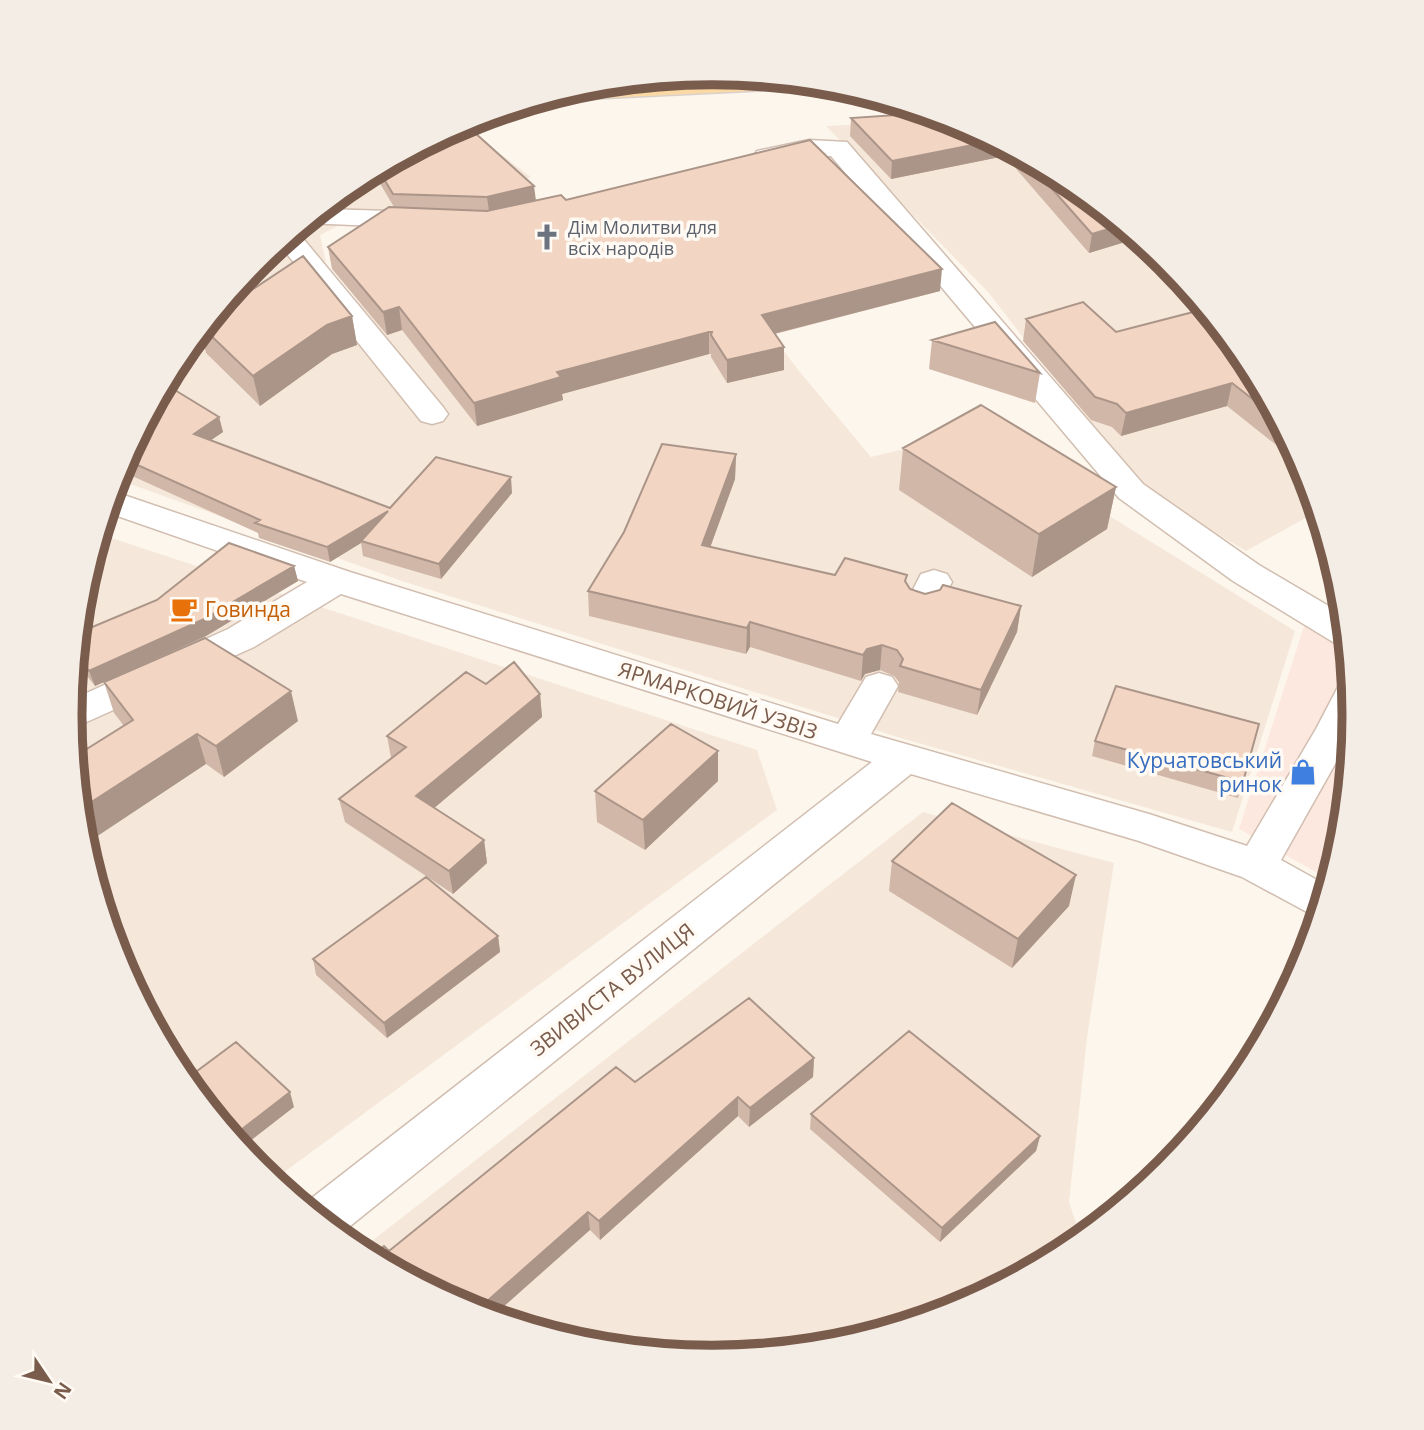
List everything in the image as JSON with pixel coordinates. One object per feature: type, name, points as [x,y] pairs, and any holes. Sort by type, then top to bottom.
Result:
[{"type":"street","points":[[741,163],[808,148],[838,148],[1131,491],[1246,573],[1335,626]]},
{"type":"street","points":[[326,217],[456,221]]},
{"type":"street","points":[[295,244],[432,414]]},
{"type":"street","name":"ЯРМАРКОВИЙ УЗВІЗ","points":[[119,504],[337,580],[847,741],[1149,829],[1257,866],[1314,898]]},
{"type":"street","points":[[82,710],[242,638],[337,580]]},
{"type":"street","points":[[847,741],[879,686]]},
{"type":"street","points":[[1257,866],[1341,737]]},
{"type":"street","name":"ЗВИВИСТА ВУЛИЦЯ","points":[[328,1214],[904,758]]},
{"type":"shaded area","points":[[921,122],[991,150],[1062,191],[1095,215],[1157,270],[1212,332],[1236,365],[1277,436],[1309,516],[1246,551],[1139,487],[988,292],[826,126]]},
{"type":"shaded area","points":[[459,138],[479,138],[531,177],[454,204],[369,210],[320,235],[329,278],[380,319],[759,318],[799,371],[871,457],[974,432],[1295,631],[1232,832],[904,739],[402,581],[127,483],[147,436],[188,365],[212,332],[267,270],[329,215],[362,191],[433,150]]},
{"type":"shaded area","points":[[109,537],[757,750],[777,810],[282,1174],[239,1130],[188,1065],[147,994],[130,956],[104,878],[88,797],[82,715],[94,592]]},
{"type":"shaded area","name":"Курчатовський ринок","points":[[1332,605],[1342,715],[1336,797],[1321,875],[1239,829],[1305,623]]},
{"type":"shaded area","points":[[923,812],[1114,863],[1087,1038],[1069,1202],[1078,1228],[991,1280],[914,1311],[835,1333],[753,1343],[671,1343],[589,1333],[510,1311],[433,1280],[369,1243]]},
{"type":"building","points":[[900,115],[978,144],[892,161],[851,118]]},
{"type":"building","points":[[473,132],[534,186],[487,197],[393,194],[383,178],[433,150]]},
{"type":"building","points":[[810,140],[942,269],[762,315],[784,347],[727,360],[711,335],[712,332],[709,332],[557,372],[561,377],[474,403],[399,307],[383,312],[328,247],[389,207],[487,211],[561,195],[566,200]]},
{"type":"building","points":[[1045,181],[1111,228],[1092,234]]},
{"type":"building","points":[[303,256],[352,316],[327,325],[253,376],[210,335],[243,296]]},
{"type":"building","points":[[1083,302],[1116,332],[1195,312],[1236,365],[1260,405],[1232,383],[1126,413],[1117,404],[1095,397],[1026,319]]},
{"type":"building","points":[[995,322],[1040,373],[932,340]]},
{"type":"building","points":[[173,389],[219,417],[194,434],[390,508],[436,457],[511,477],[439,564],[361,541],[388,511],[327,547],[255,523],[260,520],[135,464]]},
{"type":"building","points":[[981,405],[1116,487],[1039,534],[903,448]]},
{"type":"building","points":[[662,444],[736,454],[702,545],[835,575],[845,558],[907,575],[905,581],[910,589],[925,594],[940,590],[943,585],[1021,606],[981,690],[900,666],[903,659],[897,650],[882,645],[867,649],[863,655],[750,622],[747,628],[588,591],[624,532]]},
{"type":"building","points":[[229,543],[294,566],[202,620],[89,671],[85,665],[89,629],[157,600]]},
{"type":"building","points":[[205,638],[291,691],[216,746],[197,734],[89,804],[84,751],[133,720],[104,682]]},
{"type":"building","points":[[514,662],[540,694],[416,796],[484,840],[449,871],[339,799],[406,747],[387,736],[466,672],[486,684]]},
{"type":"building","points":[[1116,686],[1259,724],[1243,782],[1095,741]]},
{"type":"building","points":[[671,724],[718,751],[643,820],[595,791]]},
{"type":"building","points":[[952,803],[1076,875],[1018,939],[892,861]]},
{"type":"building","points":[[426,877],[498,936],[384,1023],[313,959]]},
{"type":"building","points":[[749,998],[814,1058],[750,1108],[738,1097],[599,1221],[588,1212],[486,1302],[433,1280],[380,1250],[384,1246],[389,1251],[616,1067],[635,1082]]},
{"type":"building","points":[[909,1031],[1040,1136],[942,1228],[811,1114]]},
{"type":"building","points":[[236,1042],[290,1092],[240,1131],[194,1073]]},
{"type":"place","name":"Дім Молитви для всіх народів","points":[[547,237]]},
{"type":"place","name":"Говинда","points":[[184,609]]},
{"type":"place","name":"Курчатовський ринок","points":[[1303,772]]}]
